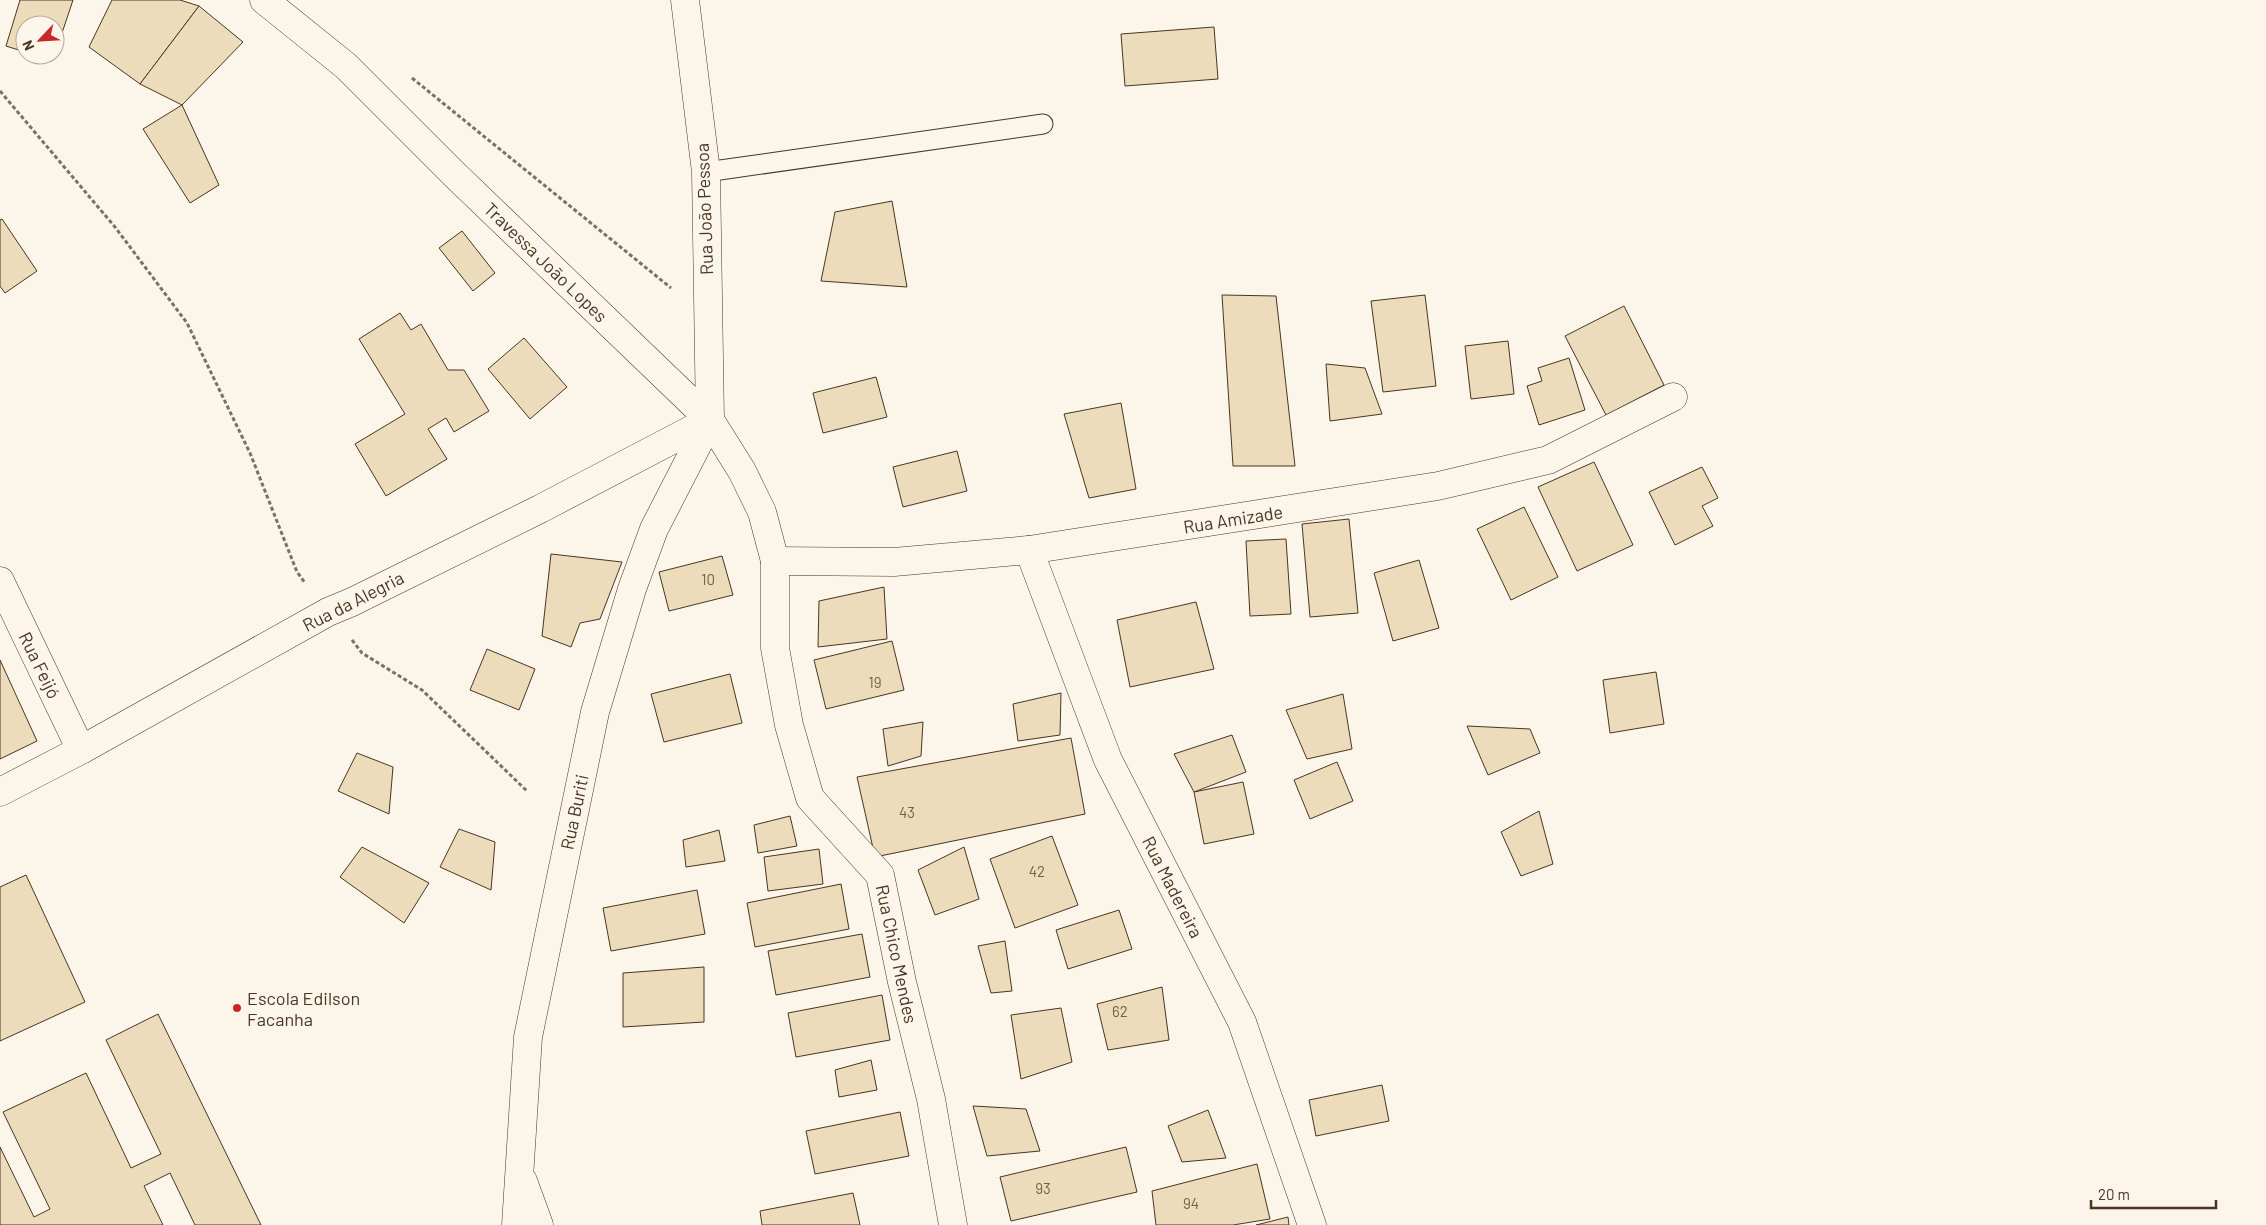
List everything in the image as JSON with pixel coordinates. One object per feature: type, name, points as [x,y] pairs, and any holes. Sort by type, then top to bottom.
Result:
[{"type":"street","name":"Travessa João Lopes","points":[[264,0],[346,66],[454,174],[710,420],[742,471],[762,512],[775,561]]},
{"type":"street","name":"Rua João Pessoa","points":[[685,0],[706,172],[710,420]]},
{"type":"street","name":"Rua Amizade","points":[[775,561],[894,562],[1030,550],[1448,484],[1548,460],[1673,397]]},
{"type":"street","name":"Rua da Alegria","points":[[0,792],[81,750],[328,612],[540,509],[710,420]]},
{"type":"street","name":"Rua Buriti","points":[[516,1225],[518,1168],[528,1037],[595,712],[632,589],[654,529],[710,420]]},
{"type":"street","name":"Rua Madereira","points":[[1030,550],[1108,760],[1242,1022],[1312,1225]]},
{"type":"street","name":"Rua Chico Mendes","points":[[775,561],[775,648],[789,725],[810,798],[880,875],[902,982],[931,1100],[952,1225]]},
{"type":"street","name":"Rua Feijó","points":[[0,581],[81,750]]},
{"type":"street","points":[[518,1168],[539,1225]]},
{"type":"lane","points":[[706,172],[1043,124]]},
{"type":"path","points":[[408,74],[707,317]]},
{"type":"path","points":[[0,91],[115,227],[187,323],[250,453],[297,572],[362,653],[422,690],[527,791]]},
{"type":"building","points":[[20,0],[73,0],[65,24],[65,15],[15,15]]},
{"type":"building","points":[[112,0],[180,0],[199,6],[140,84],[89,47]]},
{"type":"building","points":[[199,6],[243,42],[182,105],[140,84]]},
{"type":"building","points":[[15,16],[15,49],[6,46]]},
{"type":"building","points":[[1214,27],[1218,79],[1125,86],[1121,34]]},
{"type":"building","points":[[182,105],[219,185],[190,203],[143,129]]},
{"type":"building","points":[[892,201],[907,287],[821,281],[835,212]]},
{"type":"building","points":[[2,219],[37,271],[5,293],[0,286],[0,220]]},
{"type":"building","points":[[462,231],[495,273],[473,291],[439,248]]},
{"type":"building","points":[[1222,295],[1276,296],[1295,466],[1233,466]]},
{"type":"building","points":[[1425,295],[1436,386],[1383,392],[1371,301]]},
{"type":"building","points":[[1624,306],[1664,385],[1606,415],[1565,336]]},
{"type":"building","points":[[400,313],[411,330],[421,324],[448,370],[464,370],[489,411],[454,432],[446,418],[428,429],[447,459],[386,496],[355,444],[405,414],[359,339]]},
{"type":"building","points":[[524,338],[567,387],[530,419],[488,369]]},
{"type":"building","points":[[1508,341],[1514,394],[1471,399],[1465,346]]},
{"type":"building","points":[[1569,358],[1585,410],[1539,425],[1527,386],[1542,381],[1538,368]]},
{"type":"building","points":[[1326,364],[1365,368],[1382,414],[1330,421]]},
{"type":"building","points":[[876,377],[887,417],[823,433],[813,393]]},
{"type":"building","points":[[1121,403],[1136,489],[1089,498],[1064,414]]},
{"type":"building","points":[[957,451],[967,491],[903,507],[893,467]]},
{"type":"building","points":[[1594,462],[1633,545],[1577,571],[1538,487]]},
{"type":"building","points":[[1702,467],[1718,498],[1702,506],[1713,526],[1675,545],[1649,492]]},
{"type":"building","points":[[1524,507],[1558,577],[1511,600],[1477,529]]},
{"type":"building","points":[[1349,519],[1358,613],[1310,617],[1302,524]]},
{"type":"building","points":[[1286,539],[1291,614],[1250,616],[1246,541]]},
{"type":"building","points":[[551,554],[622,562],[600,619],[580,623],[571,647],[542,636]]},
{"type":"building","points":[[722,556],[733,595],[669,611],[659,572]]},
{"type":"building","points":[[1419,560],[1439,628],[1393,641],[1374,573]]},
{"type":"building","points":[[884,587],[887,639],[818,647],[819,601]]},
{"type":"building","points":[[1196,602],[1214,669],[1130,687],[1117,620]]},
{"type":"building","points":[[892,641],[904,690],[826,709],[814,660]]},
{"type":"building","points":[[487,649],[535,669],[519,710],[470,690]]},
{"type":"building","points":[[0,660],[37,741],[0,759]]},
{"type":"building","points":[[1656,672],[1664,724],[1610,733],[1603,680]]},
{"type":"building","points":[[730,674],[742,723],[664,742],[651,694]]},
{"type":"building","points":[[1061,693],[1060,735],[1018,741],[1013,704]]},
{"type":"building","points":[[1343,694],[1352,749],[1307,759],[1286,710]]},
{"type":"building","points":[[923,722],[921,756],[888,766],[883,729]]},
{"type":"building","points":[[1467,726],[1530,729],[1540,753],[1488,775]]},
{"type":"building","points":[[1232,735],[1246,772],[1194,792],[1174,754]]},
{"type":"building","points":[[1071,738],[1085,814],[875,857],[857,777]]},
{"type":"building","points":[[357,753],[393,767],[389,814],[338,791]]},
{"type":"building","points":[[1337,762],[1353,801],[1310,819],[1294,780]]},
{"type":"building","points":[[1243,782],[1254,834],[1204,844],[1194,792]]},
{"type":"building","points":[[1539,811],[1553,864],[1521,876],[1501,832]]},
{"type":"building","points":[[790,816],[797,846],[758,853],[754,825]]},
{"type":"building","points":[[459,829],[495,842],[491,890],[440,867]]},
{"type":"building","points":[[719,830],[725,861],[686,867],[683,840]]},
{"type":"building","points":[[1052,836],[1078,905],[1015,928],[990,859]]},
{"type":"building","points":[[362,847],[429,883],[404,923],[340,877]]},
{"type":"building","points":[[964,847],[979,899],[935,915],[918,870]]},
{"type":"building","points":[[819,849],[823,884],[768,891],[764,857]]},
{"type":"building","points":[[26,875],[85,1002],[0,1041],[0,887]]},
{"type":"building","points":[[841,884],[849,929],[755,947],[747,903]]},
{"type":"building","points":[[697,890],[705,934],[611,951],[603,908]]},
{"type":"building","points":[[1119,910],[1132,949],[1068,969],[1056,930]]},
{"type":"building","points":[[862,934],[870,977],[776,995],[768,951]]},
{"type":"building","points":[[1005,941],[1012,991],[991,993],[978,946]]},
{"type":"building","points":[[704,967],[704,1022],[623,1027],[623,973]]},
{"type":"building","points":[[1162,987],[1169,1040],[1108,1050],[1097,1004]]},
{"type":"building","points":[[882,995],[890,1040],[796,1057],[788,1013]]},
{"type":"building","points":[[1061,1008],[1072,1062],[1021,1079],[1011,1015]]},
{"type":"building","points":[[158,1014],[261,1225],[195,1225],[170,1173],[144,1186],[163,1225],[0,1225],[0,1147],[34,1217],[50,1209],[3,1112],[86,1073],[131,1168],[161,1154],[106,1040]]},
{"type":"building","points":[[871,1060],[877,1090],[839,1097],[835,1070]]},
{"type":"building","points":[[1382,1085],[1389,1121],[1316,1136],[1309,1100]]},
{"type":"building","points":[[973,1106],[1026,1109],[1040,1151],[987,1156]]},
{"type":"building","points":[[1208,1110],[1226,1158],[1182,1162],[1168,1126]]},
{"type":"building","points":[[900,1112],[909,1156],[815,1174],[806,1131]]},
{"type":"building","points":[[1126,1147],[1137,1192],[1011,1221],[1000,1177]]},
{"type":"building","points":[[1257,1164],[1270,1219],[1233,1225],[1156,1225],[1152,1191]]},
{"type":"building","points":[[853,1193],[860,1225],[762,1225],[760,1211]]},
{"type":"building","points":[[1288,1217],[1289,1225],[1256,1225]]},
{"type":"place","name":"Escola Edilson Facanha","points":[[237,1008]]}]
